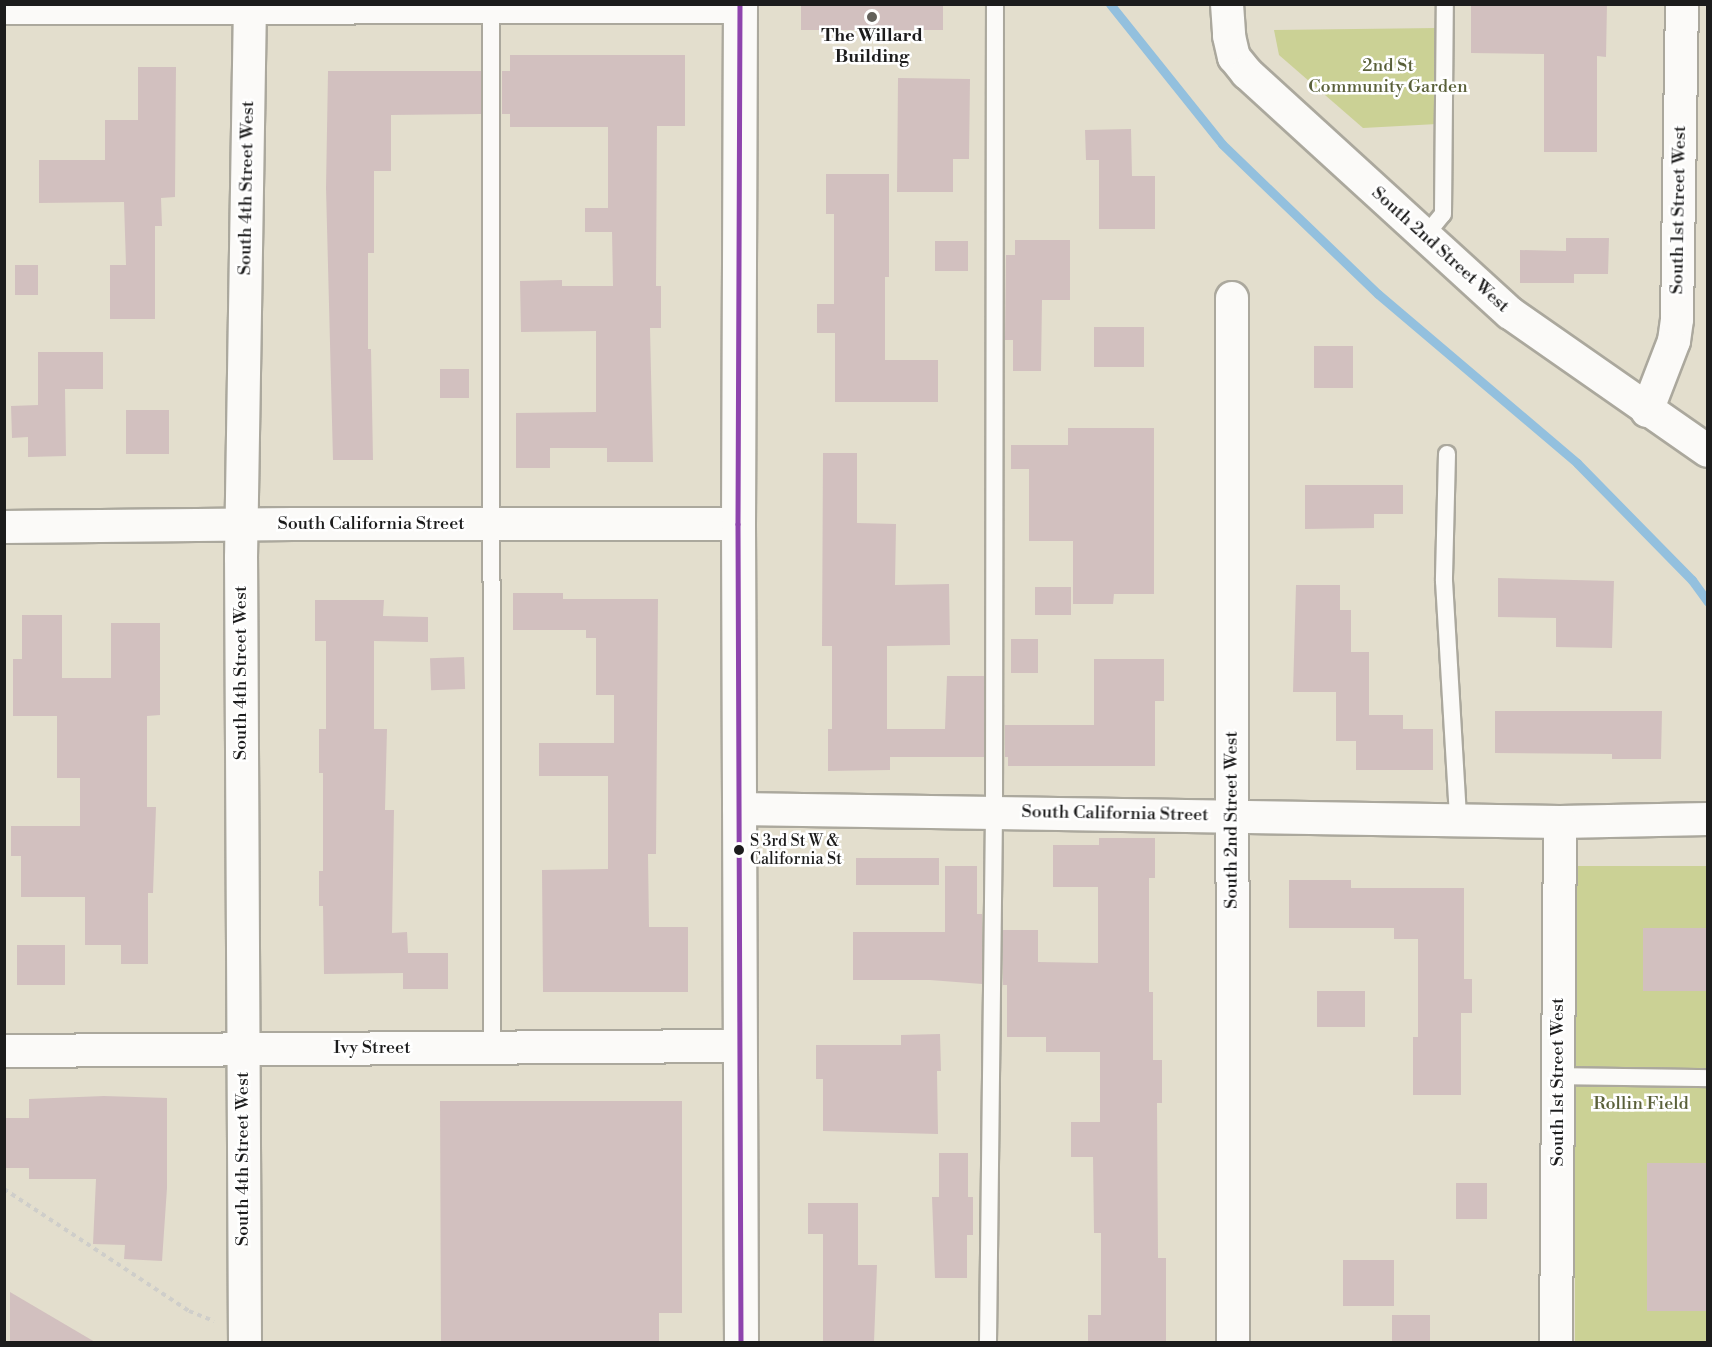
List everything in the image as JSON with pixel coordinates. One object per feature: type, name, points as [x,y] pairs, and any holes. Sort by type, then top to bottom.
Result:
[{"type":"main road","points":[[740,6],[738,524],[741,1342]]},
{"type":"street","name":"South 2nd Street West","points":[[1227,4],[1229,36],[1234,57],[1247,73],[1510,313],[1707,451]]},
{"type":"street","name":"South 1st Street West","points":[[1647,411],[1674,341],[1677,319],[1682,4]]},
{"type":"street","name":"South 4th Street West","points":[[244,1342],[242,525],[250,6]]},
{"type":"street","points":[[4,8],[740,6]]},
{"type":"street","name":"South 2nd Street West","points":[[1232,298],[1233,1342]]},
{"type":"street","name":"South California Street","points":[[4,527],[492,523],[738,524]]},
{"type":"street","name":"South California Street","points":[[739,809],[994,811],[1560,822],[1707,819]]},
{"type":"street","name":"South 1st Street West","points":[[1556,1342],[1560,822]]},
{"type":"street","name":"Ivy Street","points":[[4,1051],[739,1046]]},
{"type":"lane","points":[[988,1342],[994,811],[994,4]]},
{"type":"lane","points":[[1425,236],[1443,214],[1445,4]]},
{"type":"lane","points":[[491,6],[492,1048]]},
{"type":"lane","points":[[1447,454],[1444,581],[1458,820]]},
{"type":"lane","points":[[1558,1076],[1707,1078]]},
{"type":"path","points":[[4,1189],[196,1313]]},
{"type":"green space","name":"2nd St Community Garden","points":[[1437,28],[1437,124],[1363,128],[1279,55],[1274,30]]},
{"type":"green space","name":"Rollin Field","points":[[1575,866],[1707,866],[1707,1342],[1575,1342]]},
{"type":"building","name":"The Willard Building","points":[[801,4],[943,4],[943,30],[801,30]]},
{"type":"building","points":[[1471,4],[1607,4],[1606,57],[1597,56],[1597,152],[1544,152],[1544,54],[1471,53]]},
{"type":"building","points":[[510,55],[685,55],[685,126],[657,126],[656,286],[661,286],[661,328],[650,328],[653,462],[607,462],[607,448],[550,448],[550,468],[516,468],[516,413],[596,412],[596,331],[521,332],[520,281],[562,280],[562,286],[613,286],[612,232],[585,232],[585,208],[608,208],[608,127],[510,127],[510,114],[502,114],[502,71],[510,71]]},
{"type":"building","points":[[138,67],[176,67],[175,197],[161,198],[162,226],[155,226],[155,319],[110,319],[110,265],[126,265],[124,202],[39,203],[39,160],[105,160],[105,120],[138,120]]},
{"type":"building","points":[[328,71],[481,71],[481,114],[391,115],[391,171],[374,171],[374,253],[368,253],[368,349],[371,349],[373,460],[333,460],[326,188]]},
{"type":"building","points":[[898,78],[970,79],[969,159],[953,159],[953,192],[897,192]]},
{"type":"building","points":[[1131,129],[1132,176],[1155,176],[1155,229],[1099,229],[1099,160],[1086,160],[1085,130]]},
{"type":"building","points":[[826,174],[889,174],[889,277],[885,277],[885,360],[938,360],[938,402],[835,402],[835,333],[817,333],[817,304],[834,304],[834,214],[826,214]]},
{"type":"building","points":[[1566,238],[1609,238],[1608,274],[1574,274],[1574,283],[1520,283],[1520,250],[1566,251]]},
{"type":"building","points":[[1015,240],[1070,240],[1070,300],[1042,300],[1041,371],[1013,371],[1013,340],[1005,340],[1006,255],[1015,255]]},
{"type":"building","points":[[935,241],[968,241],[968,271],[935,271]]},
{"type":"building","points":[[15,265],[38,265],[38,295],[15,295]]},
{"type":"building","points":[[1094,327],[1144,327],[1144,367],[1094,367]]},
{"type":"building","points":[[1314,346],[1353,346],[1353,388],[1314,388]]},
{"type":"building","points":[[38,352],[103,352],[103,389],[65,389],[66,456],[28,457],[28,437],[12,438],[11,406],[38,405]]},
{"type":"building","points":[[440,369],[469,369],[469,398],[440,398]]},
{"type":"building","points":[[126,410],[169,410],[169,454],[126,454]]},
{"type":"building","points":[[1068,428],[1154,428],[1154,594],[1114,594],[1113,604],[1073,604],[1073,541],[1029,541],[1029,469],[1011,469],[1011,445],[1068,445]]},
{"type":"building","points":[[823,453],[857,453],[857,523],[896,524],[895,585],[949,584],[950,645],[887,646],[887,729],[945,729],[947,676],[984,676],[984,757],[890,757],[890,770],[828,771],[828,729],[832,729],[832,646],[822,646]]},
{"type":"building","points":[[1305,485],[1403,485],[1403,514],[1374,514],[1374,528],[1305,529]]},
{"type":"building","points":[[1498,578],[1614,581],[1612,648],[1556,647],[1556,618],[1498,617]]},
{"type":"building","points":[[1296,585],[1340,585],[1340,610],[1351,610],[1351,652],[1369,652],[1369,715],[1403,715],[1403,729],[1433,729],[1433,770],[1356,770],[1356,741],[1336,741],[1336,692],[1293,692]]},
{"type":"building","points":[[1035,587],[1071,587],[1071,615],[1035,615]]},
{"type":"building","points":[[513,593],[563,593],[563,599],[658,599],[656,854],[648,854],[649,927],[688,927],[688,992],[543,992],[542,870],[608,869],[608,776],[539,776],[539,743],[614,743],[614,695],[596,695],[596,638],[586,638],[586,630],[513,630]]},
{"type":"building","points":[[315,600],[384,600],[383,616],[428,617],[428,642],[374,641],[374,729],[387,729],[385,810],[394,810],[392,933],[407,932],[408,953],[448,953],[448,989],[403,989],[403,973],[324,974],[323,906],[319,906],[319,871],[323,871],[323,773],[319,773],[319,729],[326,729],[326,641],[315,641]]},
{"type":"building","points":[[22,615],[62,615],[62,678],[111,678],[111,623],[160,623],[160,715],[147,716],[147,807],[156,807],[153,893],[148,893],[148,964],[121,964],[121,945],[85,945],[85,897],[21,897],[21,856],[11,856],[11,826],[80,826],[80,778],[57,778],[57,716],[13,716],[13,659],[22,659]]},
{"type":"building","points":[[1011,639],[1038,639],[1038,673],[1011,673]]},
{"type":"building","points":[[464,657],[465,689],[431,690],[430,658]]},
{"type":"building","points":[[1094,659],[1164,659],[1164,701],[1155,701],[1155,766],[1008,766],[1008,757],[1005,757],[1005,725],[1094,725]]},
{"type":"building","points":[[1495,711],[1662,711],[1661,759],[1612,759],[1612,754],[1495,753]]},
{"type":"building","points":[[1099,838],[1155,838],[1155,878],[1149,878],[1149,992],[1153,992],[1153,1060],[1162,1060],[1162,1103],[1157,1103],[1158,1258],[1166,1258],[1166,1342],[1088,1342],[1088,1315],[1101,1315],[1101,1233],[1094,1233],[1093,1157],[1071,1157],[1071,1122],[1100,1122],[1100,1052],[1046,1052],[1046,1037],[1007,1037],[1007,985],[1003,985],[1003,930],[1038,930],[1038,962],[1098,963],[1098,887],[1053,887],[1053,845],[1099,845]]},
{"type":"building","points":[[856,858],[939,858],[939,885],[856,885]]},
{"type":"building","points":[[945,866],[977,866],[977,914],[982,914],[982,984],[930,980],[853,980],[853,932],[945,932]]},
{"type":"building","points":[[1289,880],[1351,880],[1351,888],[1464,888],[1464,979],[1472,979],[1472,1013],[1461,1013],[1461,1095],[1413,1095],[1413,1037],[1418,1037],[1418,939],[1394,939],[1394,928],[1289,928]]},
{"type":"building","points":[[1643,928],[1707,928],[1707,991],[1643,991]]},
{"type":"building","points":[[17,945],[65,945],[65,985],[17,985]]},
{"type":"building","points":[[1317,991],[1365,991],[1365,1027],[1317,1027]]},
{"type":"building","points":[[940,1034],[941,1071],[937,1071],[938,1134],[823,1131],[823,1079],[816,1079],[816,1045],[901,1045],[901,1035]]},
{"type":"building","points":[[104,1096],[167,1098],[167,1188],[162,1261],[124,1259],[125,1245],[93,1244],[96,1179],[29,1179],[29,1168],[4,1168],[4,1118],[29,1118],[29,1099]]},
{"type":"building","points":[[440,1101],[682,1101],[682,1313],[659,1313],[659,1342],[441,1342]]},
{"type":"building","points":[[939,1153],[968,1153],[968,1197],[973,1197],[973,1235],[967,1235],[967,1278],[935,1278],[932,1197],[939,1197]]},
{"type":"building","points":[[1647,1163],[1707,1163],[1707,1311],[1647,1311]]},
{"type":"building","points":[[1456,1183],[1487,1183],[1487,1219],[1456,1219]]},
{"type":"building","points":[[808,1203],[858,1203],[858,1265],[877,1265],[874,1342],[823,1342],[823,1234],[808,1234]]},
{"type":"building","points":[[1343,1260],[1394,1260],[1394,1306],[1343,1306]]},
{"type":"building","points":[[10,1292],[95,1342],[10,1342]]},
{"type":"building","points":[[1392,1315],[1430,1315],[1430,1342],[1392,1342]]},
{"type":"waterway","points":[[1110,4],[1222,144],[1378,294],[1577,463],[1692,580],[1708,602]]},
{"type":"transit line","points":[[740,4],[738,524],[741,1342]]},
{"type":"place","name":"The Willard Building","points":[[872,17]]},
{"type":"place","name":"S 3rd St W & California St","points":[[739,850]]}]
